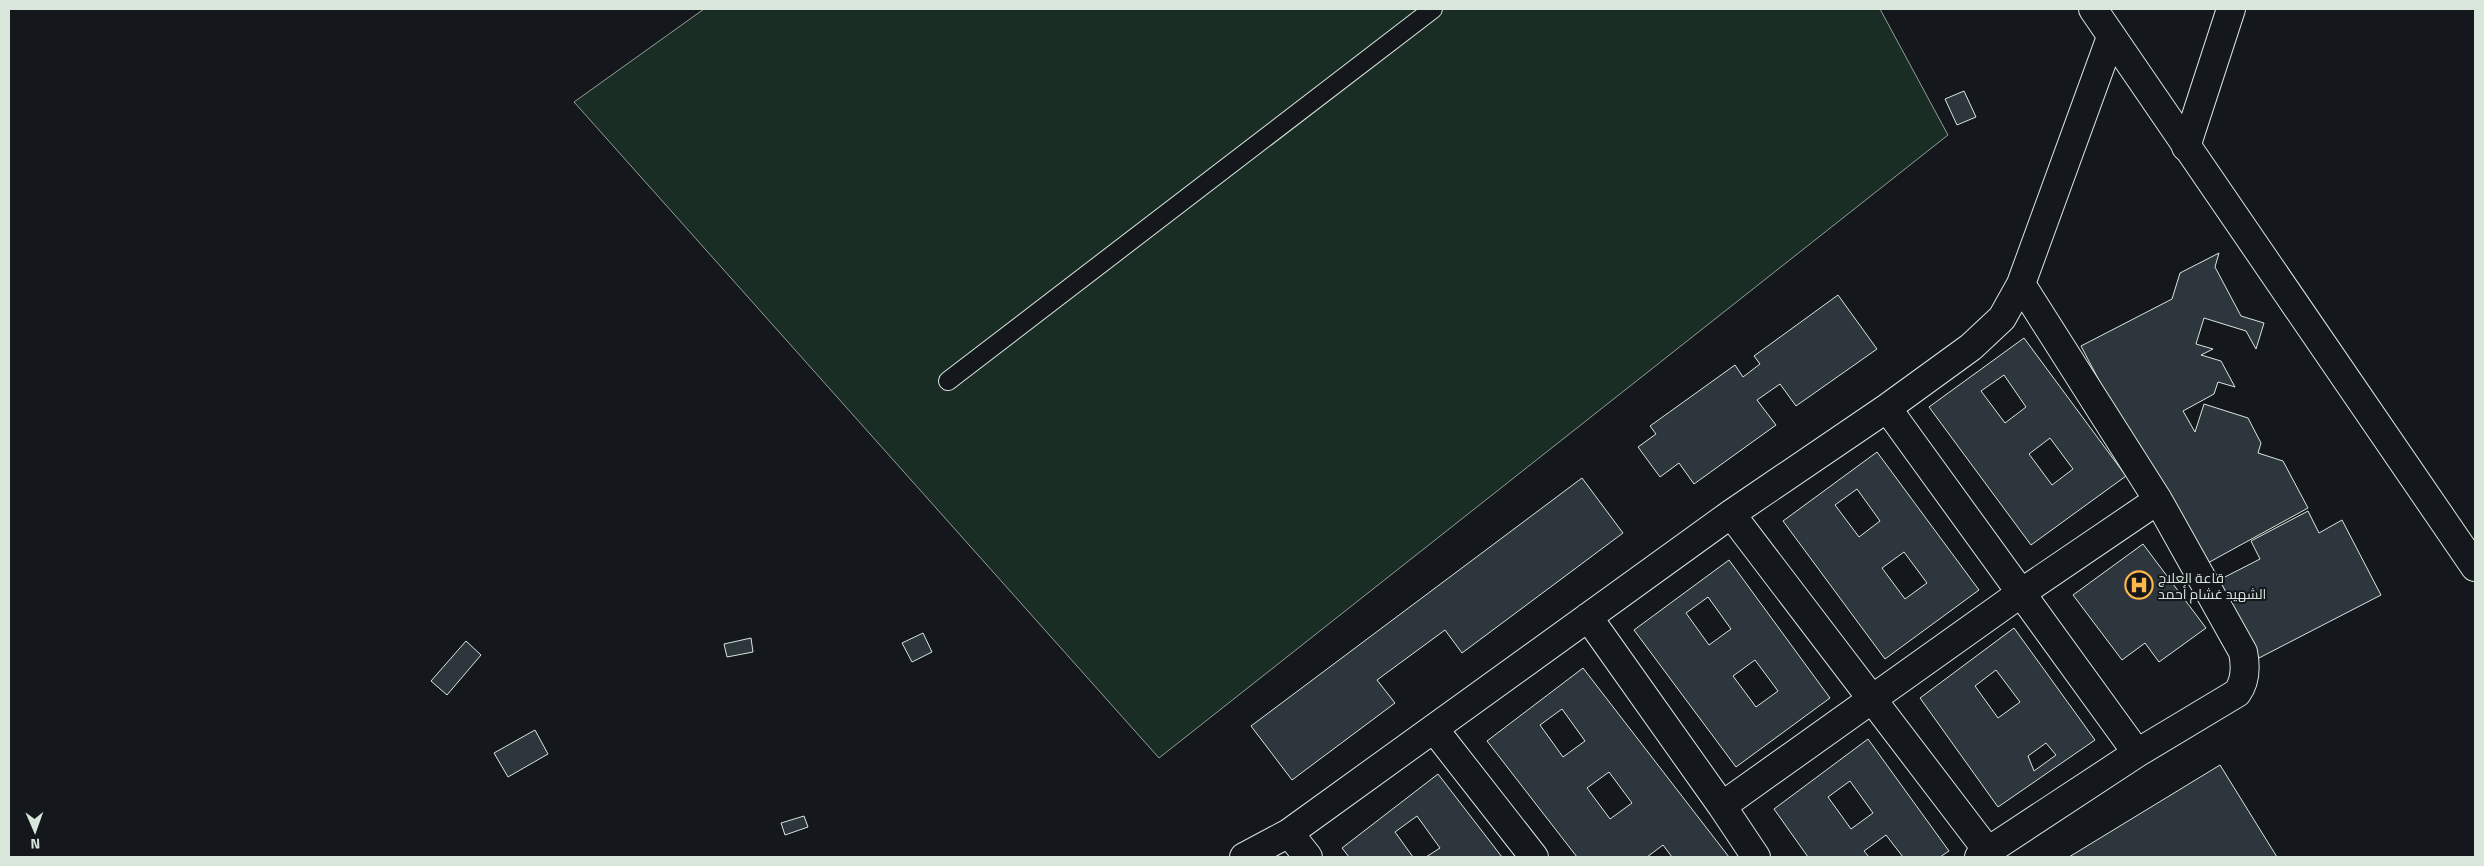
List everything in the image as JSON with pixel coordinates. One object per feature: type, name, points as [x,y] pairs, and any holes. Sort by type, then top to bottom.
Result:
[{"type":"street","points":[[2093,9],[2475,566]]},
{"type":"street","points":[[2186,147],[2231,9]]},
{"type":"street","points":[[1244,857],[1289,833],[1731,514],[1887,408],[1971,347],[1992,328],[2010,306],[2021,284],[2111,37]]},
{"type":"street","points":[[1731,514],[1874,699],[1983,854],[2138,753],[2237,693],[2243,685],[2246,664],[2243,652],[2158,500],[2021,284]]},
{"type":"street","points":[[1887,408],[2138,753]]},
{"type":"street","points":[[1722,806],[2022,593],[2158,500]]},
{"type":"street","points":[[1588,617],[1756,857]]},
{"type":"street","points":[[1434,729],[1534,857]]},
{"type":"street","points":[[1289,833],[1308,857]]},
{"type":"lane","points":[[948,381],[1433,9]]},
{"type":"green space","points":[[704,9],[1880,9],[1948,135],[1159,758],[574,102]]},
{"type":"building","points":[[1964,91],[1976,117],[1957,125],[1945,99]]},
{"type":"building","points":[[2219,253],[2215,267],[2241,316],[2264,323],[2256,349],[2246,331],[2204,318],[2196,344],[2213,349],[2201,355],[2221,361],[2235,387],[2218,382],[2214,394],[2183,411],[2195,432],[2204,404],[2248,418],[2261,443],[2258,453],[2283,461],[2308,508],[2195,570],[2141,466],[2144,453],[2136,451],[2081,346],[2172,299],[2180,273]]},
{"type":"building","points":[[1838,295],[1877,349],[1796,406],[1780,384],[1757,400],[1776,425],[1694,484],[1679,463],[1660,477],[1638,447],[1656,434],[1650,426],[1735,365],[1743,377],[1760,364],[1754,356]]},
{"type":"building","points":[[2024,338],[2126,476],[2031,545],[1929,407]],"holes":[[[2004,375],[2026,407],[2005,423],[1981,391]],[[2050,438],[2073,469],[2052,485],[2029,454]]]},
{"type":"building","points":[[1877,452],[1979,590],[1885,659],[1783,521]],"holes":[[[1857,489],[1880,521],[1859,537],[1835,505]],[[1904,552],[1927,583],[1905,599],[1882,568]]]},
{"type":"building","points":[[1582,478],[1623,533],[1462,653],[1445,630],[1377,680],[1395,703],[1292,780],[1251,726]]},
{"type":"building","points":[[2308,511],[2319,533],[2342,520],[2381,595],[2259,658],[2219,580],[2260,559],[2251,541]]},
{"type":"building","points":[[2143,544],[2206,628],[2159,662],[2145,643],[2122,660],[2073,595]]},
{"type":"building","points":[[1729,560],[1830,698],[1736,767],[1634,630]],"holes":[[[1708,597],[1731,629],[1709,645],[1686,613]],[[1755,660],[1778,691],[1756,707],[1733,676]]]},
{"type":"building","points":[[2014,628],[2095,740],[1998,807],[1920,698]],"holes":[[[1996,670],[2020,702],[1998,718],[1975,686]],[[2046,743],[2056,755],[2034,771],[2028,756]]]},
{"type":"building","points":[[923,633],[932,652],[912,662],[902,643]]},
{"type":"building","points":[[751,638],[753,652],[727,657],[724,644]]},
{"type":"building","points":[[466,641],[481,655],[447,695],[431,681]]},
{"type":"building","points":[[1583,668],[1729,857],[1672,857],[1663,845],[1647,857],[1577,857],[1487,741]],"holes":[[[1562,709],[1585,741],[1563,757],[1540,725]],[[1609,772],[1632,803],[1610,819],[1587,788]]]},
{"type":"building","points":[[535,730],[548,754],[508,777],[494,753]]},
{"type":"building","points":[[1868,739],[1949,851],[1940,857],[1903,857],[1886,835],[1864,851],[1869,857],[1808,857],[1774,809]],"holes":[[[1850,781],[1873,813],[1851,829],[1828,797]]]},
{"type":"building","points":[[2220,765],[2277,857],[2069,857]]},
{"type":"building","points":[[1438,774],[1502,857],[1426,857],[1440,848],[1417,816],[1395,832],[1413,857],[1349,857],[1342,848]]},
{"type":"building","points":[[804,816],[808,827],[785,835],[781,823]]},
{"type":"place","name":"قاعة العلاج الشهيد غشام أحمد","points":[[2139,585]]}]
